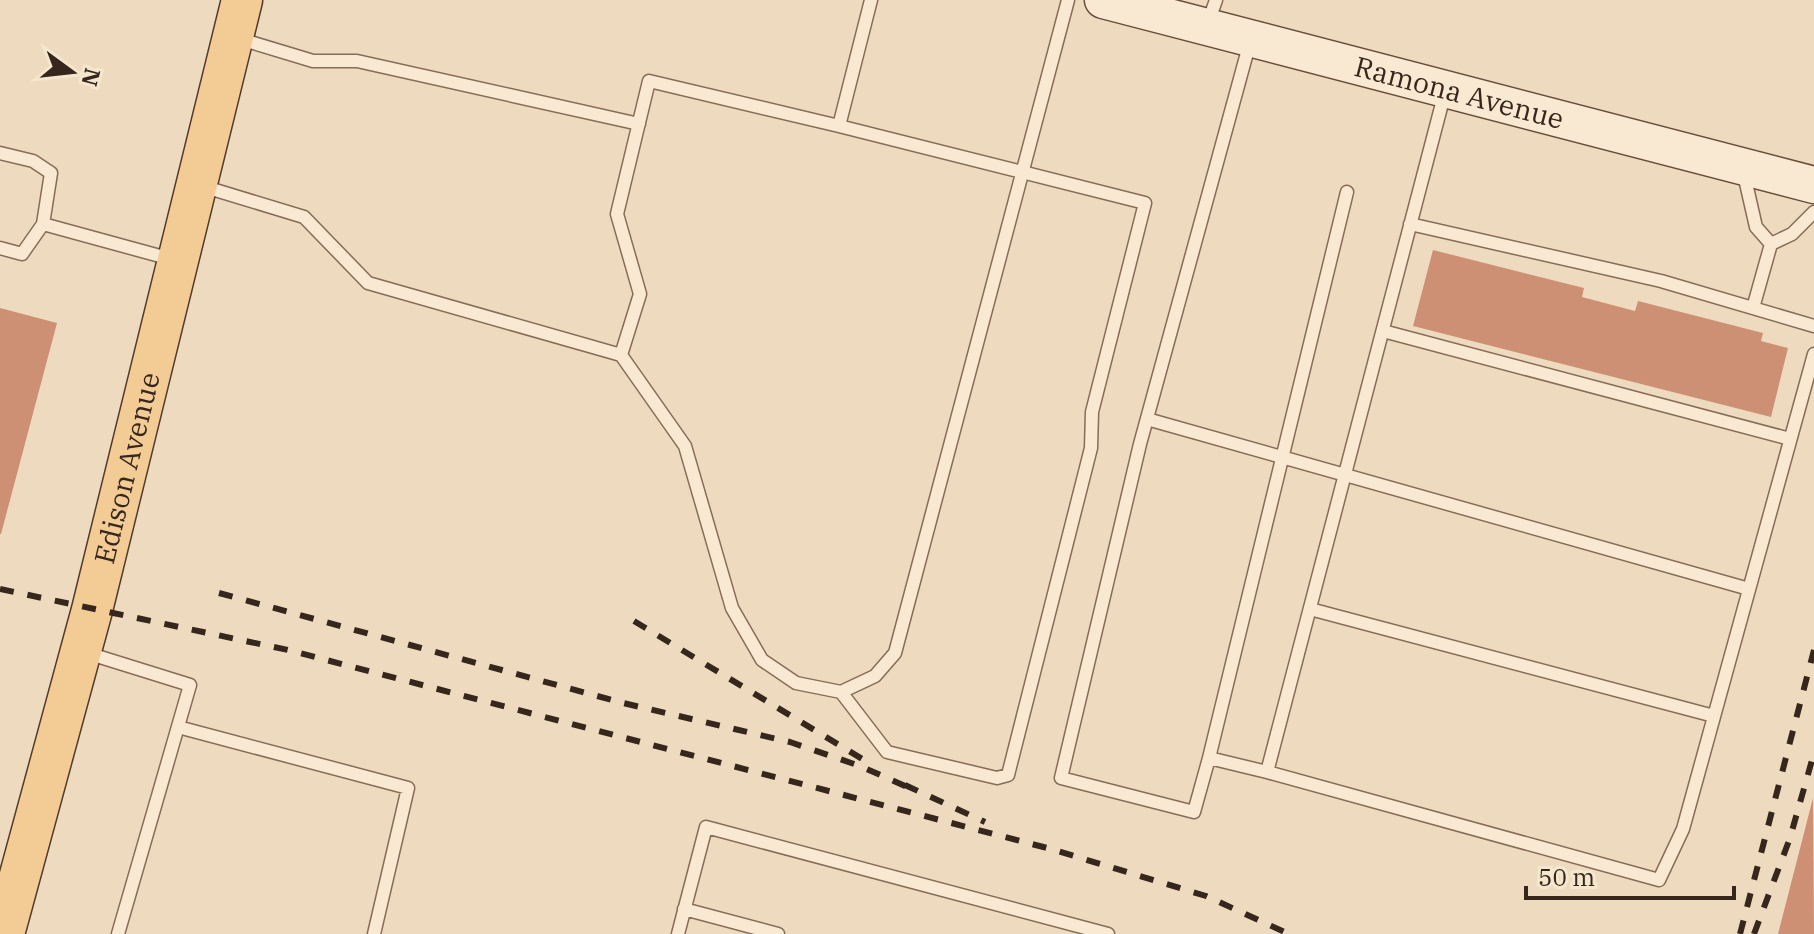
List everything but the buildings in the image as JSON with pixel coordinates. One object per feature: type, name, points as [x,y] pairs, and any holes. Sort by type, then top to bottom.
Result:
[{"type":"main road","name":"Ramona Avenue","points":[[1103,0],[1211,13],[1251,38],[1814,185]]},
{"type":"main road","name":"Edison Avenue","points":[[4,934],[81,651],[237,18]]},
{"type":"lane","points":[[839,126],[871,0]]},
{"type":"lane","points":[[197,184],[304,217],[368,283],[621,355],[685,446],[732,608],[762,660],[796,683],[841,692],[875,676],[895,653],[1068,0]]},
{"type":"lane","points":[[237,18],[313,61],[357,61],[639,124]]},
{"type":"lane","points":[[1251,38],[1147,419],[1061,778],[1194,812],[1347,192]]},
{"type":"lane","points":[[621,355],[640,294],[617,214],[649,81],[1023,170],[1145,203],[1092,412],[1091,448],[1014,765],[1008,775],[997,778],[887,752],[841,692]]},
{"type":"lane","points":[[1267,772],[1446,89]]},
{"type":"lane","points":[[0,153],[33,161],[51,173],[43,224],[22,254],[0,248]]},
{"type":"lane","points":[[1742,167],[1756,227],[1771,244]]},
{"type":"lane","points":[[1753,308],[1771,244],[1792,234],[1814,212]]},
{"type":"lane","points":[[43,224],[178,261]]},
{"type":"lane","points":[[1410,224],[1661,281],[1814,326]]},
{"type":"lane","points":[[1383,331],[1790,439]]},
{"type":"lane","points":[[1209,758],[1659,880],[1683,829],[1814,354]]},
{"type":"lane","points":[[1147,419],[1346,472],[1749,589]]},
{"type":"lane","points":[[1310,609],[1714,716]]},
{"type":"lane","points":[[81,651],[190,685],[118,934]]},
{"type":"lane","points":[[178,727],[408,788],[374,934]]},
{"type":"lane","points":[[678,934],[706,827],[1108,934]]},
{"type":"lane","points":[[684,909],[778,934]]},
{"type":"railway","points":[[0,589],[288,650],[1051,849],[1206,896],[1289,934]]},
{"type":"railway","points":[[219,593],[623,703],[790,742],[860,766],[912,789]]},
{"type":"railway","points":[[634,621],[864,760]]},
{"type":"railway","points":[[1740,934],[1814,650]]},
{"type":"railway","points":[[1754,934],[1790,838],[1814,753]]},
{"type":"railway","points":[[905,785],[985,822]]}]
